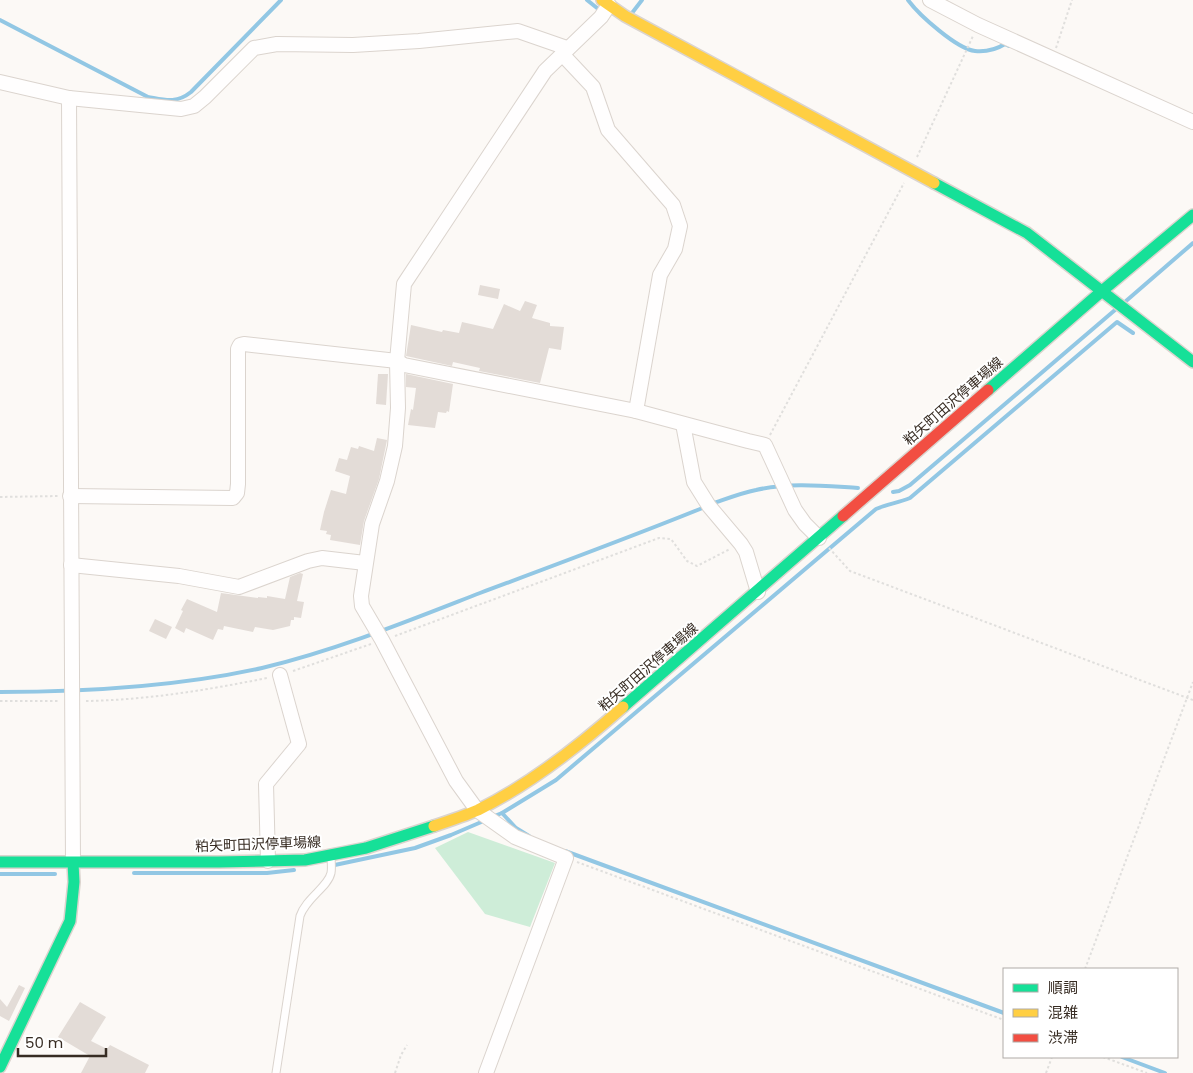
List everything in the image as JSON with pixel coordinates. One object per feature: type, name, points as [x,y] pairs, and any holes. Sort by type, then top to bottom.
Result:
[{"type":"main road","points":[[604,8],[625,16],[1027,233],[1193,362]]},
{"type":"main road","name":"粕矢町田沢停車場線","points":[[0,862],[305,860],[366,848],[416,833],[477,810],[522,785],[590,736],[758,592],[1102,291],[1193,215]]},
{"type":"main road","points":[[0,1067],[3,1055],[70,921],[74,882],[73,863]]},
{"type":"street","points":[[930,0],[978,25],[1193,122]]},
{"type":"street","points":[[486,1073],[566,858],[515,837],[477,810],[456,781],[382,640],[362,606],[361,596],[372,524],[387,481],[395,446],[398,408],[397,361],[404,284],[545,72],[604,8]]},
{"type":"street","points":[[0,82],[69,98],[181,109],[194,106],[254,48],[277,44],[353,45],[410,42],[518,31],[565,51],[593,87],[608,130],[673,206],[680,226],[675,249],[660,274],[636,411]]},
{"type":"street","points":[[69,98],[73,863]]},
{"type":"street","points":[[70,496],[233,498],[237,493],[238,484],[238,349],[240,345],[244,344],[397,361],[404,365],[636,411],[765,445],[800,518],[819,538]]},
{"type":"street","points":[[683,424],[694,482],[704,499],[746,552],[758,592]]},
{"type":"street","points":[[70,565],[179,576],[239,587],[308,561],[322,558],[365,563]]},
{"type":"street","points":[[268,861],[266,784],[299,744],[280,675]]},
{"type":"lane","points":[[276,1073],[300,916],[302,908],[327,881],[331,873],[330,856]]},
{"type":"path","points":[[1053,58],[1072,0]]},
{"type":"path","points":[[765,445],[911,170],[969,45]]},
{"type":"path","points":[[0,497],[70,496]]},
{"type":"path","points":[[0,701],[71,694],[125,700],[208,689],[280,675],[330,660],[659,538],[671,539],[686,561],[697,566],[741,544]]},
{"type":"path","points":[[834,554],[850,571],[1193,700]]},
{"type":"path","points":[[1085,968],[1193,682]]},
{"type":"path","points":[[566,858],[1003,1020]]},
{"type":"path","points":[[396,1073],[401,1055],[407,1045]]},
{"type":"path","points":[[1046,1073],[1052,1058]]},
{"type":"path","points":[[1106,1058],[1147,1073]]},
{"type":"green space","points":[[468,832],[555,863],[530,927],[485,914],[435,848]]},
{"type":"building","points":[[480,285],[500,289],[498,299],[478,295]]},
{"type":"building","points":[[525,301],[537,305],[532,318],[550,323],[550,326],[564,327],[561,350],[549,348],[540,383],[479,371],[480,368],[453,362],[452,366],[406,356],[411,325],[442,332],[443,330],[459,333],[462,322],[493,329],[504,304],[520,311]]},
{"type":"building","points":[[378,374],[388,374],[386,405],[376,404]]},
{"type":"building","points":[[406,374],[453,384],[449,412],[438,412],[435,428],[408,425],[411,409],[413,410],[416,388],[406,387]]},
{"type":"building","points":[[377,438],[387,440],[379,479],[364,521],[360,545],[330,540],[331,535],[326,534],[327,531],[320,530],[324,512],[331,490],[346,494],[350,476],[335,471],[339,458],[347,460],[351,447],[358,449],[359,446],[374,451]]},
{"type":"building","points":[[300,573],[303,574],[297,601],[304,602],[301,618],[294,617],[294,620],[291,620],[290,626],[273,630],[255,627],[253,632],[224,626],[223,630],[218,629],[213,640],[186,628],[184,633],[175,628],[187,599],[217,612],[221,593],[258,598],[267,598],[267,596],[285,599],[290,577]]},
{"type":"building","points":[[155,619],[172,627],[166,639],[149,631]]},
{"type":"building","points":[[19,985],[25,988],[9,1021],[0,1016],[0,999],[7,1007]]},
{"type":"building","points":[[80,1002],[106,1017],[91,1041],[107,1049],[110,1045],[149,1065],[145,1073],[81,1073],[90,1056],[58,1037]]},
{"type":"waterway","points":[[0,20],[148,97],[175,100],[191,92],[281,0]]},
{"type":"waterway","points":[[587,0],[597,8]]},
{"type":"waterway","points":[[632,13],[642,0]]},
{"type":"waterway","points":[[908,0],[939,30],[967,49],[983,51],[995,49],[1005,44],[1009,46]]},
{"type":"waterway","points":[[1126,301],[1193,243]]},
{"type":"waterway","points":[[893,492],[910,485],[1115,310]]},
{"type":"waterway","points":[[492,817],[502,813],[556,780],[876,509],[910,498],[1117,322],[1133,333]]},
{"type":"waterway","points":[[711,504],[750,491],[782,486],[807,485],[858,488]]},
{"type":"waterway","points":[[0,692],[66,691],[165,684],[198,680],[290,661],[345,644],[399,624],[705,507]]},
{"type":"waterway","points":[[502,813],[516,828],[529,836]]},
{"type":"waterway","points":[[330,866],[415,848],[486,820]]},
{"type":"waterway","points":[[565,851],[1003,1013]]},
{"type":"waterway","points":[[134,873],[267,873],[294,870]]},
{"type":"waterway","points":[[0,874],[55,874]]},
{"type":"waterway","points":[[1125,1058],[1165,1073]]},
{"type":"traffic: fast","points":[[934,183],[1027,233],[1193,362]]},
{"type":"traffic: fast","points":[[988,390],[1193,215]]},
{"type":"traffic: fast","points":[[623,707],[843,516]]},
{"type":"traffic: fast","points":[[0,862],[305,860],[366,848],[434,826]]},
{"type":"traffic: fast","points":[[0,1067],[70,921],[74,882],[73,863]]},
{"type":"traffic: slow","points":[[602,0],[625,16],[934,183]]},
{"type":"traffic: slow","points":[[434,826],[478,810],[498,800],[572,750],[623,707]]},
{"type":"traffic: jam","points":[[843,516],[988,390]]}]
